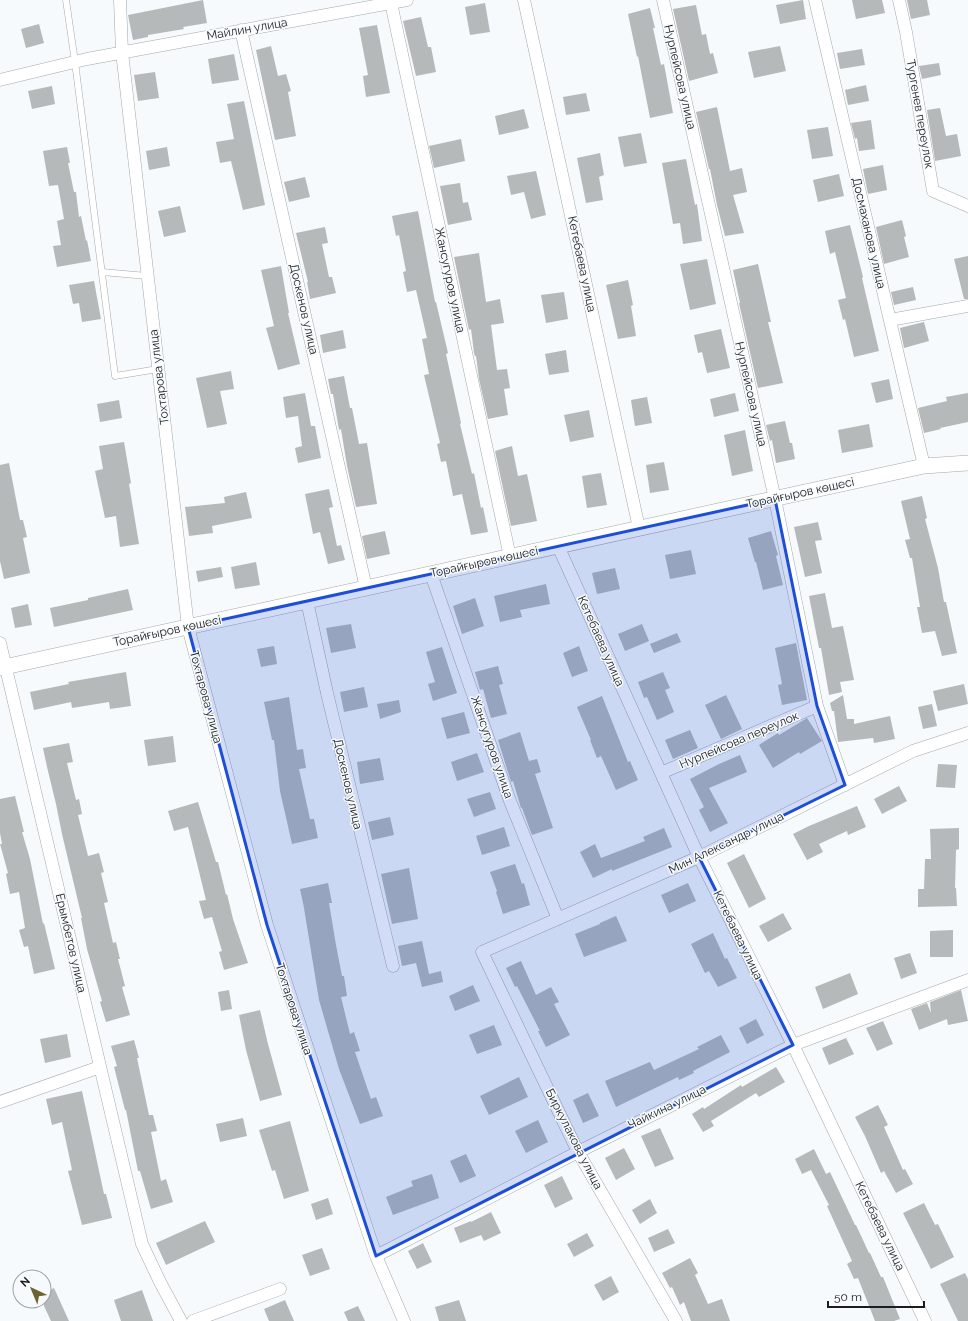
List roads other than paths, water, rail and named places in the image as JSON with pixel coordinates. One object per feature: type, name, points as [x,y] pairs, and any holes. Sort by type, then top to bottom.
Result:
[{"type":"street","name":"Тохтарова улица","points":[[120,0],[122,52],[188,627],[267,925],[376,1256],[404,1321]]},
{"type":"street","name":"Майлин улица","points":[[0,80],[122,52],[407,0]]},
{"type":"street","name":"Кетебаева улица","points":[[524,0],[639,528]]},
{"type":"street","name":"Нурпейсова улица","points":[[663,0],[775,499],[817,706],[845,785]]},
{"type":"street","name":"Досмаханова улица","points":[[814,0],[924,466]]},
{"type":"street","name":"Тургенев переулок","points":[[899,0],[906,32],[933,191],[968,206]]},
{"type":"street","name":"Жансугуров улица","points":[[391,3],[510,557]]},
{"type":"street","name":"Доскенов улица","points":[[241,30],[366,588]]},
{"type":"street","points":[[890,320],[968,306]]},
{"type":"street","name":"Торайғыров көшесі","points":[[3,667],[924,466],[968,463]]},
{"type":"street","name":"Кетебаева улица","points":[[558,546],[699,857],[793,1045],[925,1321]]},
{"type":"street","name":"Жансугуров улица","points":[[431,574],[510,800],[558,918]]},
{"type":"street","name":"Доскенов улица","points":[[306,601],[393,966]]},
{"type":"street","name":"Ерымбетов улица","points":[[0,643],[3,667],[142,1244],[181,1321]]},
{"type":"street","name":"Нурпейсова переулок","points":[[661,773],[817,706]]},
{"type":"street","name":"Мин Александр улица","points":[[482,952],[699,857],[913,751],[968,733]]},
{"type":"street","name":"Биркулакова улица","points":[[482,952],[578,1152],[676,1321]]},
{"type":"street","name":"Чайкина улица","points":[[376,1256],[578,1152],[793,1045],[968,980]]},
{"type":"street","points":[[0,1102],[100,1067]]},
{"type":"street","points":[[193,1321],[280,1289]]},
{"type":"lane","points":[[66,0],[115,376],[158,369]]},
{"type":"lane","points":[[102,272],[147,276]]}]
